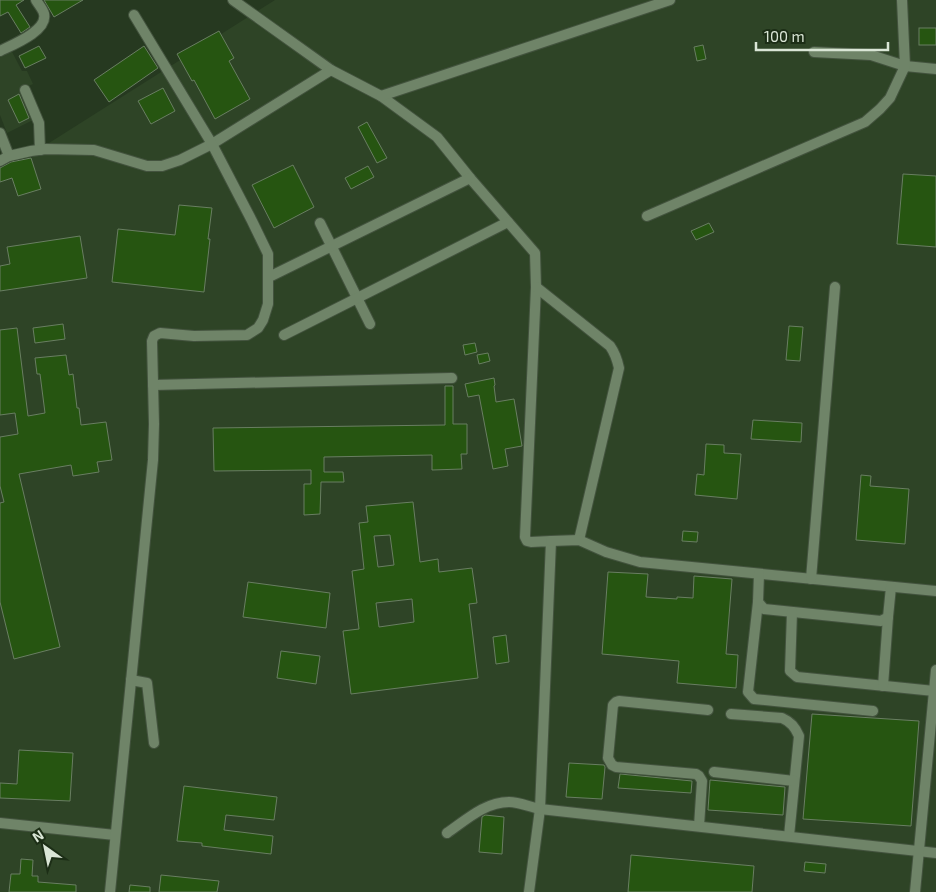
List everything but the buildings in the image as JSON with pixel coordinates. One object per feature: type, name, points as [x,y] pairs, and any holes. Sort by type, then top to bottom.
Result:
[{"type":"street","points":[[0,51],[32,34],[44,22],[44,14],[36,0]]},
{"type":"street","points":[[233,0],[332,70],[381,96],[437,137],[534,253],[536,287],[525,537],[527,541],[579,540],[606,552],[640,562],[936,591]]},
{"type":"street","points":[[381,96],[670,0]]},
{"type":"street","points":[[647,216],[865,122],[890,98],[905,66],[902,0]]},
{"type":"street","points":[[110,892],[153,460],[152,342],[154,336],[160,333],[194,336],[247,335],[258,328],[263,320],[268,304],[269,277],[268,254],[252,221],[212,144],[134,15]]},
{"type":"street","points":[[814,52],[871,55],[905,66],[936,69]]},
{"type":"street","points":[[0,133],[4,158],[40,150],[94,150],[147,166],[162,166],[180,160],[212,144],[332,70]]},
{"type":"street","points":[[25,90],[39,123],[40,150]]},
{"type":"street","points":[[269,277],[470,178]]},
{"type":"street","points":[[284,335],[508,222]]},
{"type":"street","points":[[320,223],[370,324]]},
{"type":"street","points":[[536,287],[610,346],[617,358],[619,368],[579,540]]},
{"type":"street","points":[[811,579],[835,287]]},
{"type":"street","points":[[153,384],[452,378]]},
{"type":"street","points":[[530,892],[540,809],[551,541]]},
{"type":"street","points":[[759,574],[758,602],[748,692],[754,698],[873,711]]},
{"type":"street","points":[[883,686],[891,586]]},
{"type":"street","points":[[758,602],[764,609],[881,621],[888,617]]},
{"type":"street","points":[[792,612],[790,671],[797,677],[934,691]]},
{"type":"street","points":[[915,892],[936,670]]},
{"type":"street","points":[[131,680],[147,683],[154,743]]},
{"type":"street","points":[[698,826],[702,781],[699,776],[696,774],[616,767],[612,765],[608,758],[613,705],[616,702],[708,710]]},
{"type":"street","points":[[730,714],[782,718],[796,728],[799,736],[790,836]]},
{"type":"street","points":[[714,772],[794,781]]},
{"type":"street","points":[[448,833],[480,810],[494,804],[510,802],[540,809],[936,852]]},
{"type":"street","points":[[0,823],[115,835]]},
{"type":"shaded area","points":[[275,0],[936,0],[936,892],[0,892],[0,174]]},
{"type":"shaded area","points":[[10,48],[22,71],[27,71],[33,84],[22,89],[35,119],[7,133],[0,115],[0,54]]}]
